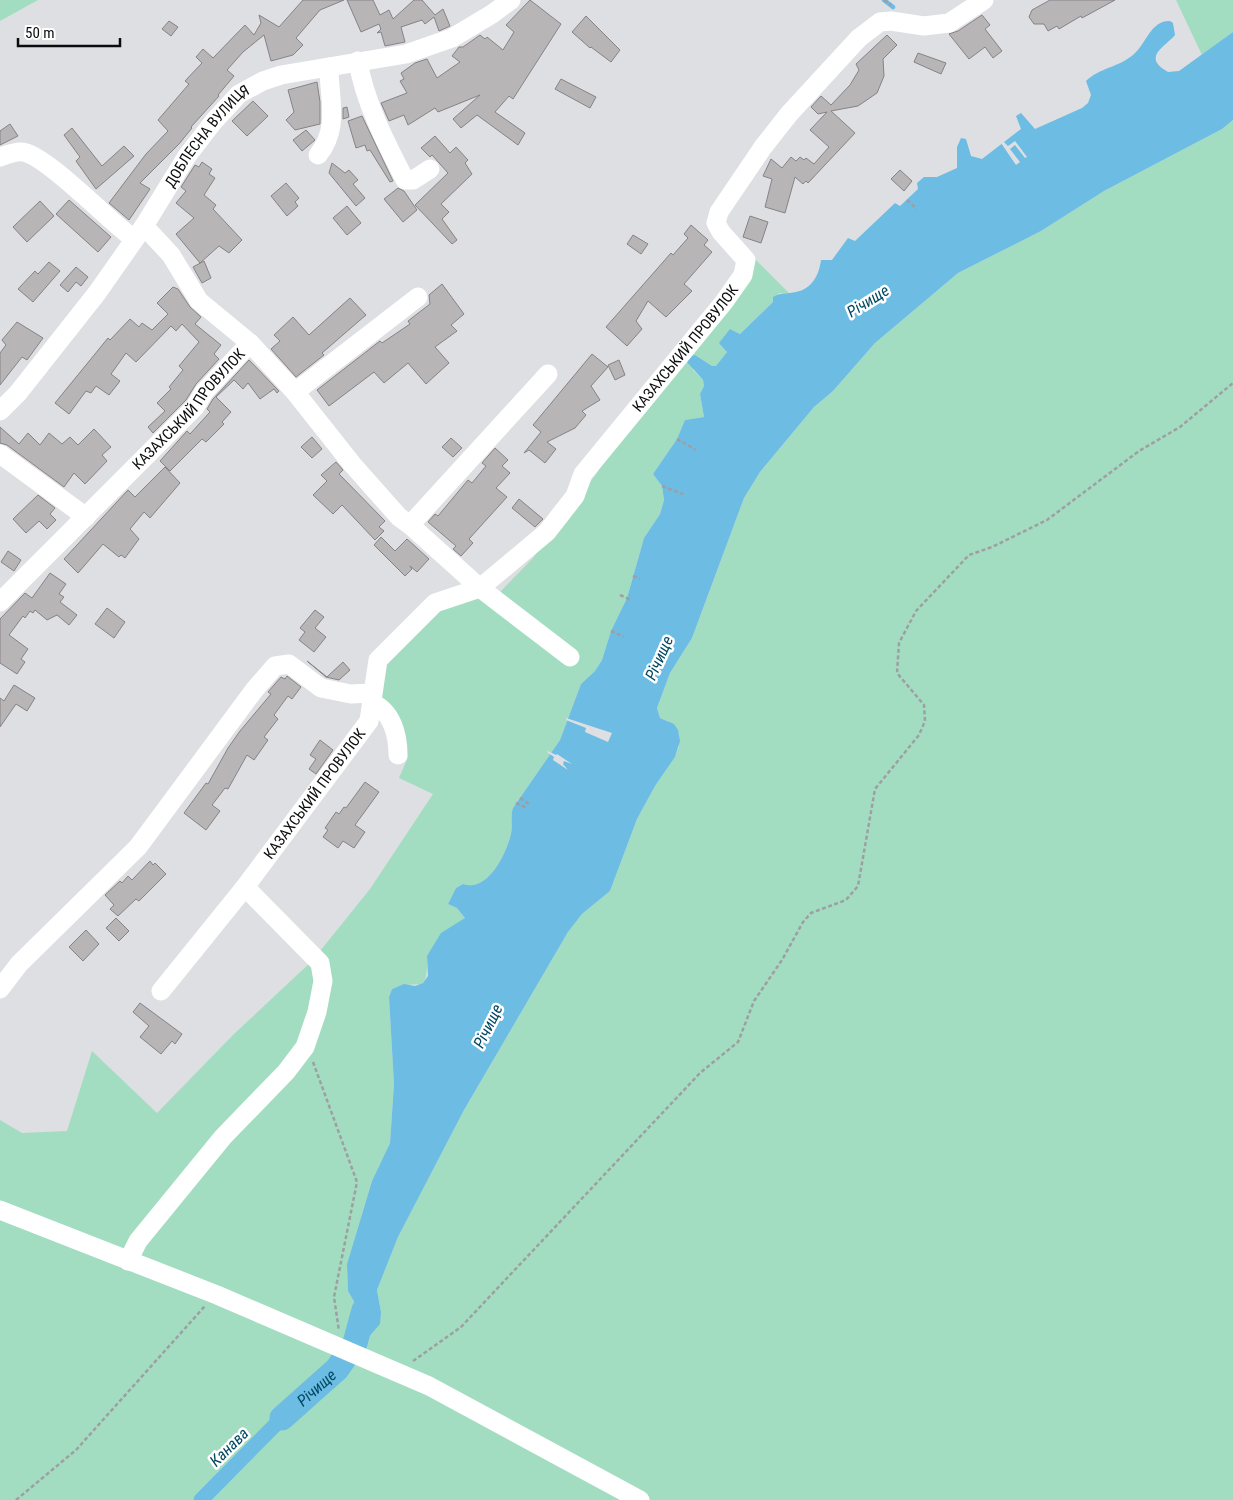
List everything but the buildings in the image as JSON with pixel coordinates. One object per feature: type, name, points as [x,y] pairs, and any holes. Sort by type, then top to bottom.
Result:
[{"type":"street","name":"ДОБЛЕСНА ВУЛИЦЯ","points":[[0,411],[18,393],[97,293],[139,232],[187,156],[239,94],[263,81],[281,75],[406,54],[452,38],[511,0]]},
{"type":"street","name":"КАЗАХСЬКИЙ ПРОВУЛОК","points":[[161,991],[245,887],[369,721],[378,660],[435,603],[480,588],[547,532],[575,496],[583,474],[702,330],[743,275],[746,260],[720,232],[716,223],[719,212],[763,147],[789,114],[859,38],[880,22],[891,21],[924,26],[949,23],[984,0]]},
{"type":"street","points":[[358,61],[361,78],[390,152],[405,180],[413,180],[430,168]]},
{"type":"street","points":[[318,155],[329,140],[332,124],[329,66]]},
{"type":"street","name":"КАЗАХСЬКИЙ ПРОВУЛОК","points":[[0,157],[23,152],[49,164],[115,226],[139,232],[160,241],[198,301],[250,342],[295,392],[399,518],[410,525],[480,588]]},
{"type":"street","points":[[295,392],[418,297]]},
{"type":"street","name":"КАЗАХСЬКИЙ ПРОВУЛОК","points":[[0,602],[195,407],[204,392],[250,342]]},
{"type":"street","points":[[410,525],[548,374]]},
{"type":"street","points":[[0,454],[86,516]]},
{"type":"street","points":[[480,588],[570,657]]},
{"type":"street","points":[[4,984],[19,964],[138,847],[255,689],[275,666],[289,664],[321,688],[372,698],[391,721],[398,738],[398,755]]},
{"type":"street","points":[[128,1261],[138,1241],[223,1137],[286,1072],[305,1047],[317,1012],[323,981],[320,963],[245,887]]},
{"type":"street","points":[[0,1210],[217,1295],[429,1386],[510,1428],[640,1500]]},
{"type":"path","points":[[907,200],[917,209]]},
{"type":"path","points":[[398,1372],[461,1327],[700,1072],[738,1042],[754,1001],[782,960],[803,922],[811,914],[846,900],[858,886],[875,789],[919,734],[925,721],[924,705],[897,673],[899,643],[916,611],[969,555],[992,547],[1047,520],[1139,451],[1180,427],[1233,383]]},
{"type":"path","points":[[677,439],[696,450]]},
{"type":"path","points":[[662,486],[683,494]]},
{"type":"path","points":[[632,576],[640,579]]},
{"type":"path","points":[[620,595],[631,600]]},
{"type":"path","points":[[611,631],[624,637]]},
{"type":"path","points":[[520,798],[530,804]]},
{"type":"path","points":[[516,803],[527,808]]},
{"type":"path","points":[[305,1047],[313,1060],[329,1101],[356,1182],[334,1297],[342,1350]]},
{"type":"path","points":[[16,1500],[76,1450],[193,1317],[217,1295]]},
{"type":"green space","points":[[0,0],[38,0],[0,21]]},
{"type":"green space","points":[[1176,0],[1233,0],[1233,32],[1202,55]]},
{"type":"green space","points":[[1233,120],[1233,1500],[0,1500],[0,1120],[22,1133],[67,1131],[92,1051],[157,1113],[233,1035],[312,961],[370,889],[433,794],[399,778],[408,757],[404,740],[376,696],[383,663],[435,609],[500,592],[533,558],[599,470],[586,461],[698,327],[748,252],[789,293],[779,293],[773,302],[740,334],[730,329],[727,352],[716,366],[712,366],[695,355],[693,370],[703,380],[704,386],[700,394],[704,417],[685,420],[677,439],[653,474],[662,486],[664,500],[660,514],[644,538],[627,598],[611,631],[602,660],[595,671],[581,684],[560,740],[513,808],[511,834],[500,861],[487,878],[480,883],[472,885],[463,884],[456,888],[448,904],[457,908],[465,918],[427,956],[426,978],[423,982],[392,989],[389,997],[394,1084],[390,1143],[372,1181],[347,1264],[348,1291],[360,1312],[351,1339],[381,1312],[377,1290],[398,1237],[464,1110],[568,932],[582,914],[610,891],[637,819],[655,786],[675,757],[679,746],[679,735],[668,721],[660,718],[657,708],[670,673],[692,638],[744,498],[760,472],[814,407],[833,391],[875,343],[958,273],[1041,231],[1104,191],[1222,129]]},
{"type":"water","points":[[1170,21],[1173,23],[1175,35],[1161,48],[1156,57],[1156,62],[1160,67],[1168,72],[1179,71],[1233,32],[1233,120],[1222,129],[1104,191],[1041,231],[958,273],[875,343],[833,391],[814,407],[760,472],[744,498],[692,638],[670,673],[657,708],[660,718],[674,724],[678,730],[680,741],[675,757],[655,786],[637,819],[610,891],[582,914],[568,932],[464,1110],[398,1237],[377,1290],[381,1312],[380,1324],[360,1347],[351,1339],[360,1312],[348,1291],[347,1264],[372,1181],[390,1143],[394,1084],[389,997],[392,989],[404,984],[415,986],[423,983],[428,976],[427,956],[441,933],[465,918],[457,908],[448,904],[456,888],[463,884],[472,885],[480,883],[487,878],[500,861],[511,834],[513,808],[560,740],[581,684],[595,671],[602,660],[611,631],[627,598],[644,538],[660,514],[664,500],[662,486],[653,474],[677,439],[685,420],[704,417],[700,394],[704,386],[703,380],[687,362],[688,357],[695,355],[712,366],[716,366],[727,352],[719,343],[730,329],[740,334],[773,302],[773,297],[796,292],[810,285],[816,276],[821,260],[832,260],[848,238],[855,241],[895,203],[900,206],[918,189],[917,183],[924,177],[937,177],[957,168],[957,147],[961,138],[966,139],[971,156],[982,159],[1021,129],[1016,116],[1021,113],[1035,129],[1082,108],[1088,103],[1091,95],[1086,81],[1097,73],[1122,62],[1134,54],[1153,28],[1158,24]]},
{"type":"pier","points":[[1003,141],[1008,146],[1015,141],[1027,157],[1025,158],[1015,145],[1010,149],[1020,162],[1016,165],[1001,143]]},
{"type":"pier","points":[[566,718],[612,733],[608,742],[585,732],[586,728],[566,720]]},
{"type":"pier","points":[[548,751],[557,754],[572,764],[564,761],[563,764],[568,770],[553,760],[554,757]]},
{"type":"waterway","points":[[884,0],[893,7]]},
{"type":"waterway","name":"Річище","points":[[282,1418],[337,1369],[355,1343],[364,1310]]},
{"type":"waterway","name":"Канава","points":[[201,1500],[282,1418]]}]
